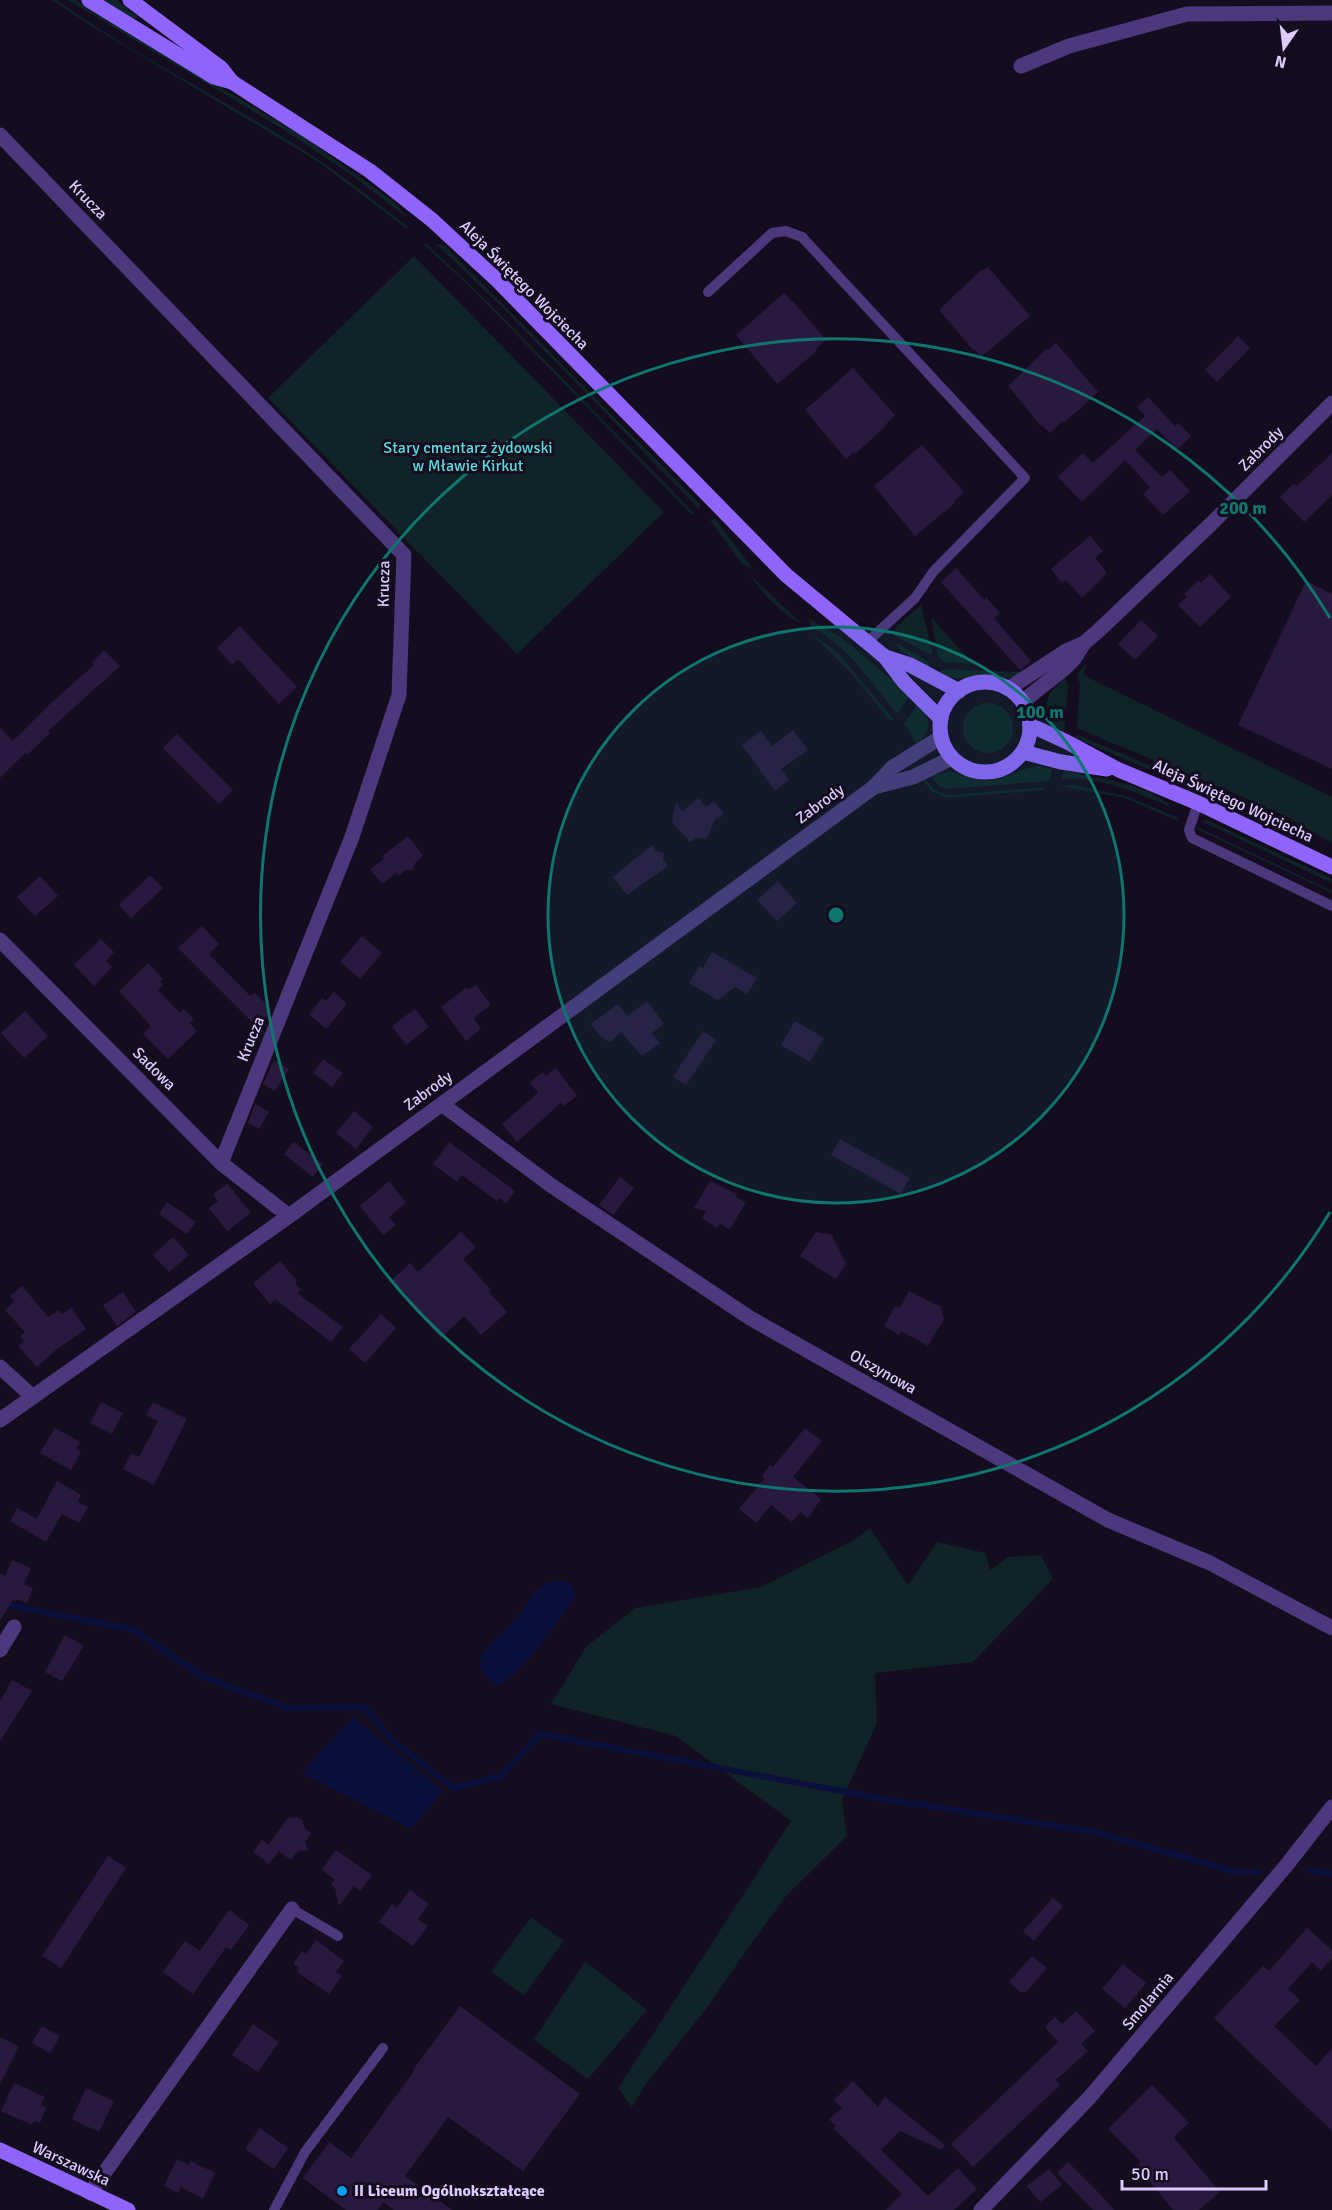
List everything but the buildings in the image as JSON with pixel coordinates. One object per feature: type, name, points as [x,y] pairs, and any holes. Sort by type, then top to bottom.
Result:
[{"type":"street","name":"Aleja Świętego Wojciecha","points":[[89,0],[214,77],[232,82],[362,165],[432,220],[497,280],[786,575],[885,657],[904,682],[941,719]]},
{"type":"street","points":[[130,0],[221,68],[232,82]]},
{"type":"street","points":[[1021,66],[1069,46],[1187,14],[1332,13]]},
{"type":"street","name":"Krucza","points":[[0,135],[404,555],[399,695],[352,837],[221,1163]]},
{"type":"street","name":"Zabrody","points":[[1023,704],[1074,659],[1084,643],[1211,524],[1332,403]]},
{"type":"street","name":"Zabrody","points":[[1008,689],[1066,651],[1084,643]]},
{"type":"street","name":"Aleja Świętego Wojciecha","points":[[885,657],[910,665],[959,691]]},
{"type":"street","points":[[996,684],[1008,689],[1023,704],[1030,725],[1023,752],[1014,762],[1002,769],[989,772],[975,771],[963,766],[952,758],[943,744],[941,719],[944,709],[959,691],[970,685],[996,684]]},
{"type":"street","name":"Aleja Świętego Wojciecha","points":[[1030,725],[1119,770],[1198,803],[1332,867]]},
{"type":"street","name":"Zabrody","points":[[0,1420],[289,1216],[874,786],[893,766],[941,737]]},
{"type":"street","name":"Aleja Świętego Wojciecha","points":[[1023,752],[1061,762],[1119,770]]},
{"type":"street","name":"Zabrody","points":[[874,786],[913,777],[952,758]]},
{"type":"street","name":"Sadowa","points":[[0,940],[221,1163],[289,1216]]},
{"type":"street","name":"Olszynowa","points":[[443,1103],[552,1186],[750,1318],[1108,1520],[1210,1563],[1332,1628]]},
{"type":"street","points":[[0,1366],[33,1397]]},
{"type":"street","points":[[0,1650],[14,1627]]},
{"type":"street","name":"Smolarnia","points":[[981,2210],[1089,2098],[1285,1867],[1332,1807]]},
{"type":"street","points":[[90,2193],[292,1909]]},
{"type":"street","name":"Warszawska","points":[[0,2150],[128,2210]]},
{"type":"lane","points":[[708,292],[772,233],[786,231],[802,237],[1025,478],[933,573],[915,598],[866,643]]},
{"type":"lane","points":[[1198,803],[1189,830],[1192,838],[1332,906]]},
{"type":"lane","points":[[292,1909],[338,1935]]},
{"type":"lane","points":[[274,2210],[305,2152],[383,2048]]},
{"type":"green space","points":[[52,0],[57,0],[114,38],[308,153],[379,204],[407,226],[407,229],[317,161],[93,27]]},
{"type":"green space","points":[[68,0],[76,0],[305,138],[397,204],[407,218],[354,177],[292,135]]},
{"type":"green space","points":[[104,0],[117,0],[138,18],[134,19]]},
{"type":"green space","points":[[435,243],[446,247],[700,504],[699,509],[502,307]]},
{"type":"green space","points":[[427,244],[486,300],[694,513],[692,515],[469,286],[424,245]]},
{"type":"green space","name":"Stary cmentarz żydowski w Mławie Kirkut","points":[[414,256],[664,512],[517,654],[268,398]]},
{"type":"green space","points":[[715,519],[753,569],[742,564],[710,520]]},
{"type":"green space","points":[[749,574],[802,624],[772,602]]},
{"type":"green space","points":[[921,605],[932,650],[931,655],[893,635],[896,627]]},
{"type":"green space","points":[[931,617],[973,664],[944,662],[938,657]]},
{"type":"green space","points":[[808,618],[842,638],[910,695],[897,714],[848,654],[811,627]]},
{"type":"green space","points":[[813,635],[838,653],[893,719],[890,720],[852,674]]},
{"type":"green space","points":[[894,642],[928,661],[929,667],[902,652]]},
{"type":"green space","points":[[1087,663],[1083,675],[1332,797],[1332,843],[1285,816],[1239,795],[1081,730],[1077,727],[1080,685],[1077,674]]},
{"type":"green space","points":[[944,669],[1021,672],[1008,678],[985,676],[956,678],[939,672]]},
{"type":"green space","points":[[1065,678],[1068,686],[1064,733],[1050,721],[1046,710],[1051,692]]},
{"type":"green space","points":[[919,703],[926,714],[928,724],[925,734],[917,744],[904,723]]},
{"type":"green space","points":[[988,703],[1006,710],[1013,728],[1006,746],[988,753],[970,746],[963,728],[970,710]]},
{"type":"green space","points":[[1076,735],[1220,795],[1198,790],[1074,738]]},
{"type":"green space","points":[[1040,766],[1052,769],[1049,781],[947,789],[939,786],[931,776],[949,772],[980,780],[991,780]]},
{"type":"green space","points":[[1064,771],[1137,787],[1172,808],[1147,797],[1103,783],[1062,779]]},
{"type":"green space","points":[[925,779],[934,790],[949,795],[1046,787],[1043,790],[946,798],[931,791],[923,780]]},
{"type":"green space","points":[[1072,785],[1126,796],[1177,817],[1178,821],[1125,798],[1060,786]]},
{"type":"green space","points":[[1207,820],[1332,879],[1332,883],[1201,821]]},
{"type":"green space","points":[[1197,827],[1332,891],[1332,893],[1197,829]]},
{"type":"green space","points":[[870,1528],[908,1585],[937,1542],[986,1553],[990,1570],[1008,1557],[1041,1555],[1053,1579],[973,1662],[875,1673],[877,1723],[842,1800],[847,1836],[786,1896],[709,2005],[645,2085],[632,2107],[618,2088],[791,1821],[676,1736],[551,1704],[586,1647],[635,1608],[761,1587],[852,1541]]},
{"type":"green space","points":[[531,1917],[564,1941],[524,1995],[491,1972]]},
{"type":"green space","points":[[585,1961],[647,2010],[588,2079],[534,2040]]},
{"type":"shaded area","points":[[564,1580],[571,1585],[576,1596],[529,1658],[497,1686],[485,1677],[480,1666],[481,1657],[490,1643],[521,1613],[534,1592],[545,1584]]},
{"type":"shaded area","points":[[353,1717],[443,1791],[411,1829],[302,1773]]},
{"type":"waterway","points":[[0,1603],[134,1630],[204,1677],[288,1708],[364,1707],[392,1740],[453,1788],[501,1776],[540,1734],[883,1799],[1095,1832],[1236,1872],[1258,1872]]},
{"type":"waterway","points":[[1310,1870],[1332,1874]]},
{"type":"place","name":"II Liceum Ogólnokształcące","points":[[342,2191]]}]
